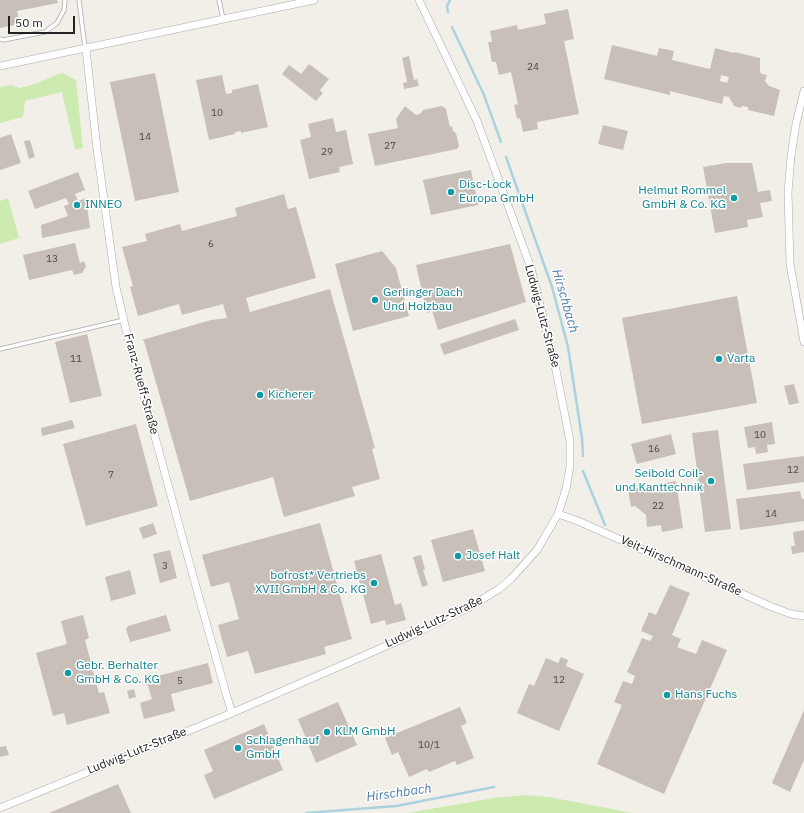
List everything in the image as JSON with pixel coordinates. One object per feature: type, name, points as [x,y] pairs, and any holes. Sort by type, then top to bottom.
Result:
[{"type":"street","points":[[0,66],[314,0]]},
{"type":"street","name":"Ludwig-Lutz-Straße","points":[[0,808],[232,713],[416,633],[468,608],[488,597],[511,579],[537,550],[558,514],[566,490],[570,466],[570,441],[556,370],[530,268],[477,121],[419,0]]},
{"type":"street","name":"Franz-Rueff-Straße","points":[[86,49],[91,103],[116,287],[183,540],[226,697],[232,713]]},
{"type":"street","points":[[804,90],[796,124],[791,156],[788,192],[790,264],[804,342]]},
{"type":"street","name":"Veit-Hirschmann-Straße","points":[[558,514],[772,607],[791,614],[804,616]]},
{"type":"lane","points":[[1,40],[45,32],[57,23],[64,10],[65,0]]},
{"type":"lane","points":[[79,0],[86,49]]},
{"type":"lane","points":[[219,0],[223,19]]},
{"type":"lane","points":[[0,349],[124,320]]},
{"type":"green space","points":[[63,73],[76,80],[83,148],[75,150],[62,92],[25,101],[23,117],[0,123],[0,87],[11,85],[20,88]]},
{"type":"green space","points":[[8,198],[19,238],[0,244],[0,201]]},
{"type":"green space","points":[[525,795],[549,797],[633,813],[407,813],[494,798]]},
{"type":"building","points":[[0,0],[57,0],[58,3],[17,11],[20,24],[0,28]]},
{"type":"building","points":[[568,9],[574,39],[564,41],[579,114],[537,122],[538,129],[523,132],[520,118],[517,119],[514,105],[518,104],[511,72],[499,75],[496,62],[492,62],[488,42],[492,42],[490,31],[517,25],[518,30],[546,24],[544,14]]},
{"type":"building","points":[[612,45],[657,56],[659,48],[674,51],[672,60],[710,69],[715,48],[760,58],[760,72],[767,75],[765,81],[769,86],[780,90],[774,116],[748,110],[748,107],[741,106],[741,108],[734,106],[729,97],[724,96],[722,104],[670,91],[670,95],[604,79]],"holes":[[[721,75],[729,77],[727,83],[720,81]]]},
{"type":"building","points":[[409,56],[414,80],[417,79],[419,86],[404,89],[403,83],[407,82],[402,58]]},
{"type":"building","points":[[309,64],[329,79],[320,90],[323,93],[316,101],[282,74],[289,65],[301,74]]},
{"type":"building","points":[[155,73],[179,192],[135,201],[110,82]]},
{"type":"building","points":[[222,75],[226,94],[232,93],[232,90],[258,84],[268,127],[241,133],[241,131],[235,132],[235,134],[209,140],[196,80]]},
{"type":"building","points":[[405,106],[416,115],[420,114],[423,110],[442,106],[446,109],[450,127],[452,126],[453,131],[456,133],[459,146],[457,149],[375,166],[368,134],[398,128],[396,119]]},
{"type":"building","points":[[333,118],[336,132],[346,130],[353,164],[339,167],[340,172],[309,179],[300,140],[311,137],[308,124]]},
{"type":"building","points":[[603,125],[628,131],[623,150],[598,144]]},
{"type":"building","points":[[11,134],[21,163],[0,170],[0,138]]},
{"type":"building","points":[[30,140],[35,157],[29,159],[24,141]]},
{"type":"building","points":[[726,163],[752,163],[758,192],[770,190],[772,201],[760,203],[763,217],[747,220],[748,227],[715,233],[703,167]]},
{"type":"building","name":"Disc-Lock Europa GmbH","points":[[471,170],[478,205],[431,215],[423,180]]},
{"type":"building","name":"INNEO","points":[[78,172],[85,190],[75,194],[78,201],[86,198],[90,228],[42,238],[41,225],[68,216],[64,206],[69,204],[66,198],[35,209],[28,191]]},
{"type":"building","name":"Kicherer","points":[[284,194],[288,209],[296,207],[316,278],[246,298],[250,312],[330,289],[375,448],[372,449],[380,479],[352,487],[355,496],[284,517],[273,477],[190,501],[144,341],[142,340],[211,320],[227,318],[223,304],[182,315],[179,304],[138,316],[130,287],[133,286],[122,247],[147,241],[145,234],[180,224],[182,231],[237,216],[235,208]]},
{"type":"building","points":[[75,243],[80,263],[84,261],[86,267],[82,273],[74,275],[72,270],[29,280],[23,255]]},
{"type":"building","points":[[510,244],[526,302],[438,330],[432,311],[427,313],[416,265]]},
{"type":"building","name":"Gerlinger Dach Und Holzbau","points":[[382,251],[396,268],[409,316],[353,331],[335,264]]},
{"type":"building","points":[[737,296],[757,403],[642,424],[622,318]]},
{"type":"building","points":[[515,319],[519,330],[444,355],[440,344]]},
{"type":"building","points":[[87,334],[102,396],[70,403],[55,342]]},
{"type":"building","points":[[794,384],[799,403],[789,405],[784,386]]},
{"type":"building","points":[[72,420],[75,428],[42,436],[41,428]]},
{"type":"building","points":[[772,422],[775,444],[767,445],[768,452],[756,454],[755,447],[748,448],[744,427]]},
{"type":"building","points":[[136,424],[158,506],[86,526],[63,444]]},
{"type":"building","name":"Seibold Coil- und Kanttechnik","points":[[718,430],[731,529],[705,532],[692,433]]},
{"type":"building","points":[[671,434],[676,454],[637,464],[631,444]]},
{"type":"building","points":[[804,456],[804,482],[747,490],[743,464]]},
{"type":"building","points":[[676,481],[683,528],[662,532],[661,525],[647,527],[646,515],[635,506],[631,507],[628,490]]},
{"type":"building","points":[[800,491],[802,499],[804,499],[804,521],[740,530],[736,499]]},
{"type":"building","points":[[153,523],[157,534],[143,539],[139,528]]},
{"type":"building","points":[[320,523],[352,639],[324,647],[326,654],[255,674],[248,651],[227,657],[218,625],[239,619],[229,582],[211,587],[202,555]]},
{"type":"building","name":"Josef Halt","points":[[473,529],[485,571],[443,582],[431,540]]},
{"type":"building","points":[[804,530],[804,552],[792,554],[791,546],[795,546],[793,532]]},
{"type":"building","points":[[170,550],[177,578],[160,583],[153,554]]},
{"type":"building","name":"bofrost* Vertriebs XVII GmbH & Co. KG","points":[[381,554],[395,605],[401,603],[406,620],[386,625],[385,620],[371,624],[354,561]]},
{"type":"building","points":[[421,555],[425,569],[423,570],[428,585],[422,587],[413,557]]},
{"type":"building","points":[[130,570],[136,594],[111,601],[105,577]]},
{"type":"building","name":"Hans Fuchs","points":[[670,585],[690,593],[672,635],[681,639],[677,647],[696,654],[702,640],[727,650],[664,794],[597,764],[622,705],[614,702],[623,681],[632,684],[635,676],[627,672],[642,638],[650,641],[653,636],[641,631],[649,612],[656,615]]},
{"type":"building","name":"Gebr. Berhalter GmbH & Co. KG","points":[[83,615],[89,638],[85,640],[99,693],[104,692],[110,713],[67,725],[64,713],[53,716],[36,653],[67,644],[61,621]]},
{"type":"building","points":[[166,615],[171,631],[130,642],[126,629],[128,626]]},
{"type":"building","points":[[561,657],[568,660],[566,666],[584,674],[559,731],[517,713],[529,684],[534,686],[546,658],[558,663]]},
{"type":"building","points":[[208,663],[213,683],[171,694],[175,711],[144,719],[140,703],[152,699],[146,679]]},
{"type":"building","points":[[134,689],[136,697],[129,699],[127,691]]},
{"type":"building","name":"KLM GmbH","points":[[338,702],[357,745],[316,763],[298,719]]},
{"type":"building","points":[[460,707],[467,723],[461,726],[474,758],[457,765],[455,761],[429,772],[427,769],[409,777],[398,752],[392,755],[385,738]]},
{"type":"building","points":[[804,710],[804,760],[790,792],[772,783]]},
{"type":"building","points":[[264,724],[283,770],[214,799],[204,775],[213,771],[204,750]]},
{"type":"building","points":[[6,746],[9,755],[0,757],[0,747]]},
{"type":"building","points":[[118,784],[131,813],[49,813]]},
{"type":"waterway","name":"Hirschbach","points":[[448,12],[447,6],[450,0]]},
{"type":"waterway","name":"Hirschbach","points":[[452,27],[484,95],[501,142]]},
{"type":"waterway","name":"Hirschbach","points":[[506,157],[552,287],[568,347],[582,438],[583,456]]},
{"type":"waterway","name":"Hirschbach","points":[[583,471],[605,525]]},
{"type":"waterway","name":"Hirschbach","points":[[306,813],[396,806],[494,787]]},
{"type":"place","name":"Disc-Lock Europa GmbH","points":[[451,192]]},
{"type":"place","name":"Helmut Rommel GmbH & Co. KG","points":[[734,198]]},
{"type":"place","name":"INNEO","points":[[77,205]]},
{"type":"place","name":"Gerlinger Dach Und Holzbau","points":[[375,300]]},
{"type":"place","name":"Varta","points":[[719,359]]},
{"type":"place","name":"Kicherer","points":[[260,395]]},
{"type":"place","name":"Seibold Coil- und Kanttechnik","points":[[711,481]]},
{"type":"place","name":"Josef Halt","points":[[458,556]]},
{"type":"place","name":"bofrost* Vertriebs XVII GmbH & Co. KG","points":[[374,583]]},
{"type":"place","name":"Gebr. Berhalter GmbH & Co. KG","points":[[68,673]]},
{"type":"place","name":"Hans Fuchs","points":[[667,695]]},
{"type":"place","name":"KLM GmbH","points":[[327,732]]},
{"type":"place","name":"Schlagenhauf GmbH","points":[[238,748]]}]
